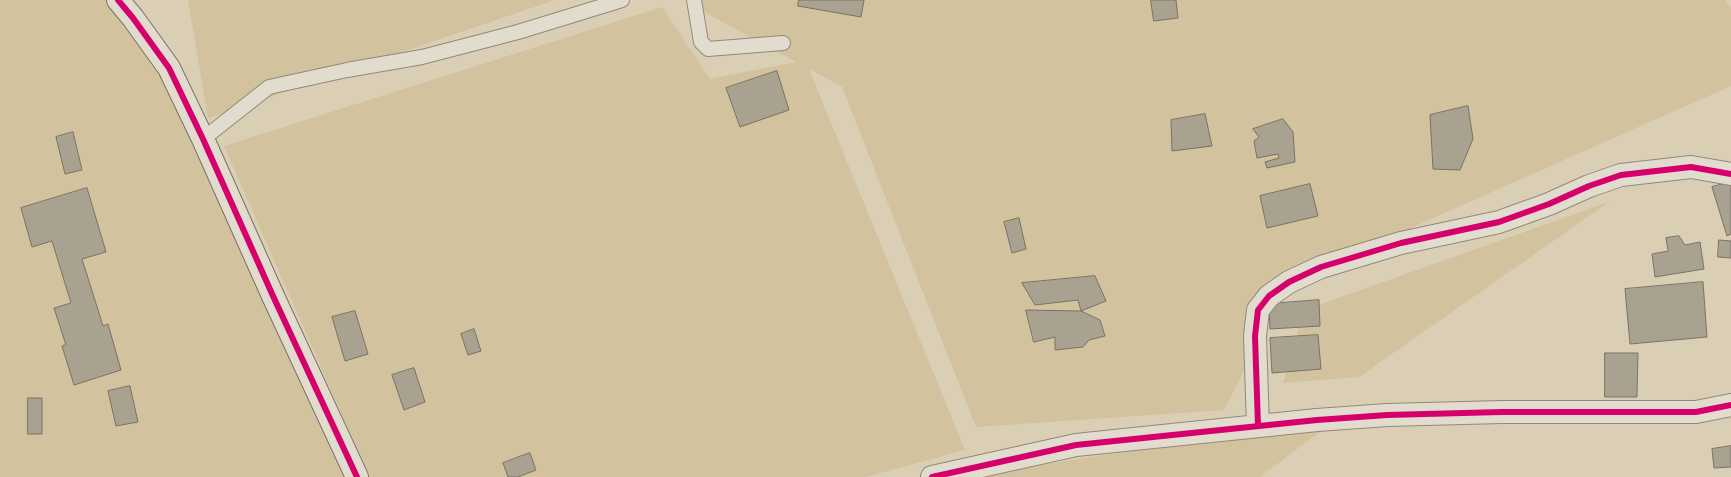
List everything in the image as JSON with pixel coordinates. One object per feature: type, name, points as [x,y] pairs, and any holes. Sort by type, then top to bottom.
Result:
[{"type":"street","points":[[118,0],[169,68],[203,139],[273,296],[357,477]]},
{"type":"street","points":[[1258,426],[1255,336],[1258,310],[1269,296],[1289,282],[1321,267],[1401,243],[1499,222],[1549,204],[1589,186],[1621,175],[1691,167],[1731,174]]},
{"type":"street","points":[[932,477],[1076,445],[1258,426],[1387,415],[1502,412],[1696,412],[1731,405]]},
{"type":"lane","points":[[203,139],[269,87],[347,70],[422,57],[518,32],[622,0]]},
{"type":"lane","points":[[694,0],[701,42],[708,49],[783,43]]},
{"type":"shaded area","points":[[0,0],[115,0],[133,18],[349,477],[0,477]]},
{"type":"shaded area","points":[[188,0],[555,0],[208,118]]},
{"type":"shaded area","points":[[690,0],[1725,0],[1731,8],[1731,86],[1289,282],[1224,410],[976,427],[842,87],[809,69],[965,450],[866,477],[369,477],[224,146],[662,7],[710,79],[796,62],[695,7]]},
{"type":"shaded area","points":[[1609,202],[1359,377],[1283,383],[1304,310]]},
{"type":"shaded area","points":[[1337,419],[1260,477],[963,477]]},
{"type":"building","points":[[799,0],[864,0],[861,17],[798,6]]},
{"type":"building","points":[[1151,0],[1176,0],[1178,18],[1154,21]]},
{"type":"building","points":[[777,71],[789,110],[740,127],[726,88]]},
{"type":"building","points":[[1468,106],[1473,139],[1460,170],[1433,169],[1430,115]]},
{"type":"building","points":[[1205,114],[1212,146],[1172,151],[1171,120]]},
{"type":"building","points":[[1283,119],[1293,132],[1295,162],[1267,168],[1265,162],[1279,158],[1278,154],[1257,158],[1254,141],[1259,137],[1253,129]]},
{"type":"building","points":[[73,132],[82,170],[65,174],[56,137]]},
{"type":"building","points":[[1731,182],[1731,234],[1727,236],[1712,187]]},
{"type":"building","points":[[1310,184],[1318,216],[1267,228],[1260,196]]},
{"type":"building","points":[[87,188],[106,252],[82,259],[103,326],[108,324],[121,370],[74,385],[62,346],[66,345],[54,308],[71,303],[52,241],[32,247],[21,208]]},
{"type":"building","points":[[1019,218],[1026,249],[1012,253],[1004,222]]},
{"type":"building","points":[[1679,236],[1685,245],[1700,242],[1704,269],[1655,277],[1652,254],[1668,251],[1666,238]]},
{"type":"building","points":[[1719,240],[1731,241],[1731,258],[1718,257]]},
{"type":"building","points":[[1095,276],[1106,301],[1081,311],[1078,300],[1035,305],[1022,283]]},
{"type":"building","points":[[1703,282],[1707,337],[1630,344],[1625,289]]},
{"type":"building","points":[[1319,300],[1320,326],[1270,329],[1269,304]]},
{"type":"building","points":[[1026,310],[1081,311],[1100,320],[1105,336],[1089,340],[1083,347],[1055,350],[1055,337],[1034,342]]},
{"type":"building","points":[[355,311],[368,354],[345,361],[332,317]]},
{"type":"building","points":[[474,329],[481,351],[468,355],[461,334]]},
{"type":"building","points":[[1318,335],[1321,369],[1272,373],[1270,338]]},
{"type":"building","points":[[1605,353],[1638,353],[1637,397],[1605,397]]},
{"type":"building","points":[[414,368],[425,402],[404,410],[392,375]]},
{"type":"building","points":[[130,386],[138,422],[116,426],[108,391]]},
{"type":"building","points":[[28,398],[42,398],[42,434],[28,434]]},
{"type":"building","points":[[1731,446],[1731,467],[1714,468],[1712,449]]},
{"type":"building","points":[[530,453],[536,470],[518,477],[508,477],[503,463]]},
{"type":"cycle path","points":[[118,0],[169,68],[203,139],[273,296],[357,477]]},
{"type":"cycle path","points":[[1258,426],[1255,336],[1258,310],[1269,296],[1289,282],[1321,267],[1401,243],[1499,222],[1549,204],[1589,186],[1621,175],[1691,167],[1731,174]]},
{"type":"cycle path","points":[[932,477],[1076,445],[1317,420],[1387,415],[1502,412],[1696,412],[1731,405]]}]
